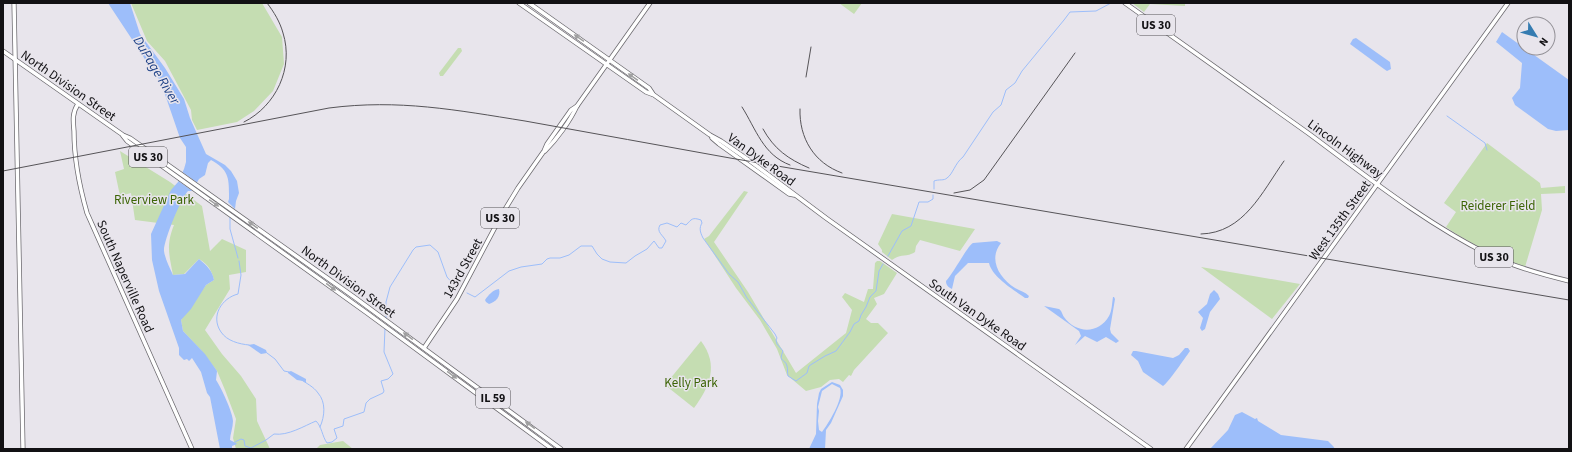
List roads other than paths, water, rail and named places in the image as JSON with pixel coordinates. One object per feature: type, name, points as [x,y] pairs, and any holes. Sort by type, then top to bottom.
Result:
[{"type":"main road","points":[[14,3],[23,449]]},
{"type":"main road","name":"Van Dyke Road","points":[[520,3],[606,65],[646,92],[654,95],[710,135],[750,161],[791,191],[794,195]]},
{"type":"main road","name":"Van Dyke Road","points":[[529,3],[649,88],[654,95]]},
{"type":"main road","name":"143rd Street","points":[[421,352],[463,289],[507,206],[544,151],[547,144],[571,110],[577,106],[650,3]]},
{"type":"main road","name":"Lincoln Highway","points":[[1125,3],[1442,228],[1469,244],[1516,266],[1569,281]]},
{"type":"main road","name":"West 135th Street","points":[[1186,449],[1508,3]]},
{"type":"main road","name":"North Division Street","points":[[3,51],[227,206],[383,318],[561,449]]},
{"type":"main road","name":"South Naperville Road","points":[[78,104],[74,111],[74,157],[78,180],[88,213],[192,449]]},
{"type":"main road","name":"North Division Street","points":[[123,135],[127,141],[351,301],[552,449]]},
{"type":"main road","name":"South Van Dyke Road","points":[[794,195],[1151,449]]},
{"type":"main road","points":[[351,301],[354,297]]},
{"type":"water","name":"DuPage River","points":[[108,3],[130,3],[140,34],[165,68],[184,99],[190,118],[206,154],[225,165],[237,181],[239,193],[235,209],[228,202],[229,186],[227,176],[222,168],[211,160],[208,163],[205,175],[199,179],[192,191],[188,191],[181,202],[164,246],[166,260],[173,275],[185,274],[199,259],[209,268],[212,273],[214,280],[206,285],[191,309],[181,320],[183,331],[205,354],[217,371],[216,380],[221,388],[232,417],[233,424],[230,440],[237,444],[232,446],[232,449],[220,449],[210,397],[207,393],[201,372],[192,358],[189,361],[187,359],[184,360],[179,355],[179,348],[159,291],[152,260],[151,234],[171,190],[178,182],[184,169],[186,162],[186,147],[180,138],[160,80],[151,70]]},
{"type":"water","points":[[1502,32],[1516,42],[1516,56],[1536,56],[1569,80],[1569,130],[1556,131],[1548,129],[1515,105],[1512,98],[1520,88],[1522,63],[1496,42]]},
{"type":"water","points":[[1356,38],[1390,62],[1391,69],[1387,71],[1350,44],[1353,39]]},
{"type":"water","points":[[997,241],[1001,243],[995,255],[995,262],[1000,274],[1009,284],[1029,296],[1028,298],[1025,298],[999,278],[994,273],[989,263],[968,263],[955,276],[952,289],[946,284],[946,281],[973,243]]},
{"type":"water","points":[[499,289],[499,296],[496,300],[489,304],[486,302],[485,300],[490,294]]},
{"type":"water","points":[[1214,290],[1220,299],[1210,312],[1205,329],[1202,331],[1200,328],[1203,318],[1198,312],[1207,304],[1210,294]]},
{"type":"water","points":[[1113,297],[1115,299],[1110,329],[1111,333],[1119,341],[1116,343],[1106,337],[1097,342],[1085,336],[1075,345],[1081,336],[1079,331],[1044,306],[1059,309],[1069,323],[1075,327],[1087,330],[1094,329],[1105,322],[1111,312]]},
{"type":"water","points":[[254,344],[266,350],[267,353],[261,354],[248,345]]},
{"type":"water","points":[[1185,348],[1188,348],[1190,351],[1163,386],[1143,372],[1138,361],[1131,355],[1133,351],[1136,351],[1173,358],[1179,355]]},
{"type":"water","points":[[291,371],[306,379],[306,383],[297,380],[288,373]]},
{"type":"water","points":[[832,382],[840,385],[843,390],[843,396],[831,423],[826,430],[825,449],[809,449],[816,434],[817,404],[821,389]],"holes":[[[832,384],[840,388],[841,393],[838,405],[822,432],[819,430],[818,421],[818,407],[822,391]]]},
{"type":"water","points":[[1242,412],[1255,419],[1257,418],[1258,421],[1281,435],[1328,441],[1335,449],[1210,449],[1228,430],[1235,415]]},
{"type":"waterway","points":[[934,189],[934,181],[946,179],[949,176],[993,112],[1001,105],[1006,90],[1015,83],[1022,71],[1070,12],[1096,11],[1111,3]]},
{"type":"waterway","points":[[1447,116],[1485,143],[1487,150]]},
{"type":"waterway","points":[[888,256],[902,231],[911,226],[919,202],[928,202],[933,199],[933,195]]},
{"type":"waterway","points":[[230,216],[230,229],[238,258]]},
{"type":"waterway","points":[[467,293],[475,297],[509,271],[521,267],[542,264],[550,258],[560,258],[569,255],[581,246],[592,246],[602,259],[610,262],[626,263],[647,249],[654,241],[659,248],[662,248],[666,241],[659,232],[660,225],[667,223],[677,227],[681,223],[686,225],[692,219],[698,219],[701,220],[702,223],[700,230],[703,238],[729,274],[738,282],[747,298],[775,334],[777,344],[783,351],[781,357],[787,366],[788,376],[796,381],[807,373],[809,366],[836,351],[854,324],[859,321],[870,297],[876,291],[879,271],[883,264]]},
{"type":"waterway","points":[[386,319],[386,302],[390,287],[416,247],[430,245],[438,252],[447,277],[455,286]]},
{"type":"waterway","points":[[239,261],[241,275],[238,294],[227,299],[219,308],[217,320],[218,326],[226,338],[237,343],[249,345]]},
{"type":"waterway","points":[[235,442],[241,439],[244,440],[245,446],[251,448],[274,434],[285,434],[316,421],[320,426],[327,443],[332,442],[337,438],[334,429],[343,426],[344,419],[364,412],[366,403],[370,399],[383,393],[384,391],[381,381],[388,379],[393,374],[384,352],[385,328]]},
{"type":"waterway","points":[[267,353],[275,359],[284,371],[289,372]]},
{"type":"waterway","points":[[300,379],[310,385],[321,397],[324,414],[320,427]]},
{"type":"railway","points":[[244,122],[265,106],[280,85],[284,72],[286,46],[283,33],[276,17],[267,3]]},
{"type":"railway","points":[[806,77],[811,47]]},
{"type":"railway","points":[[954,193],[970,190],[984,180],[1075,53]]},
{"type":"railway","points":[[3,171],[329,108],[404,105],[475,113],[525,121],[730,158],[1569,300]]},
{"type":"railway","points":[[742,107],[767,148],[781,161],[790,165]]},
{"type":"railway","points":[[800,109],[802,130],[810,148],[823,163],[842,173]]},
{"type":"railway","points":[[763,129],[767,136],[782,153],[809,168]]},
{"type":"railway","points":[[1201,234],[1216,232],[1229,227],[1240,219],[1250,209],[1284,161]]},
{"type":"park label","name":"Riverview Park","points":[[154,199]]},
{"type":"park label","name":"Reiderer Field","points":[[1498,205]]},
{"type":"park label","name":"Kelly Park","points":[[691,382]]}]
